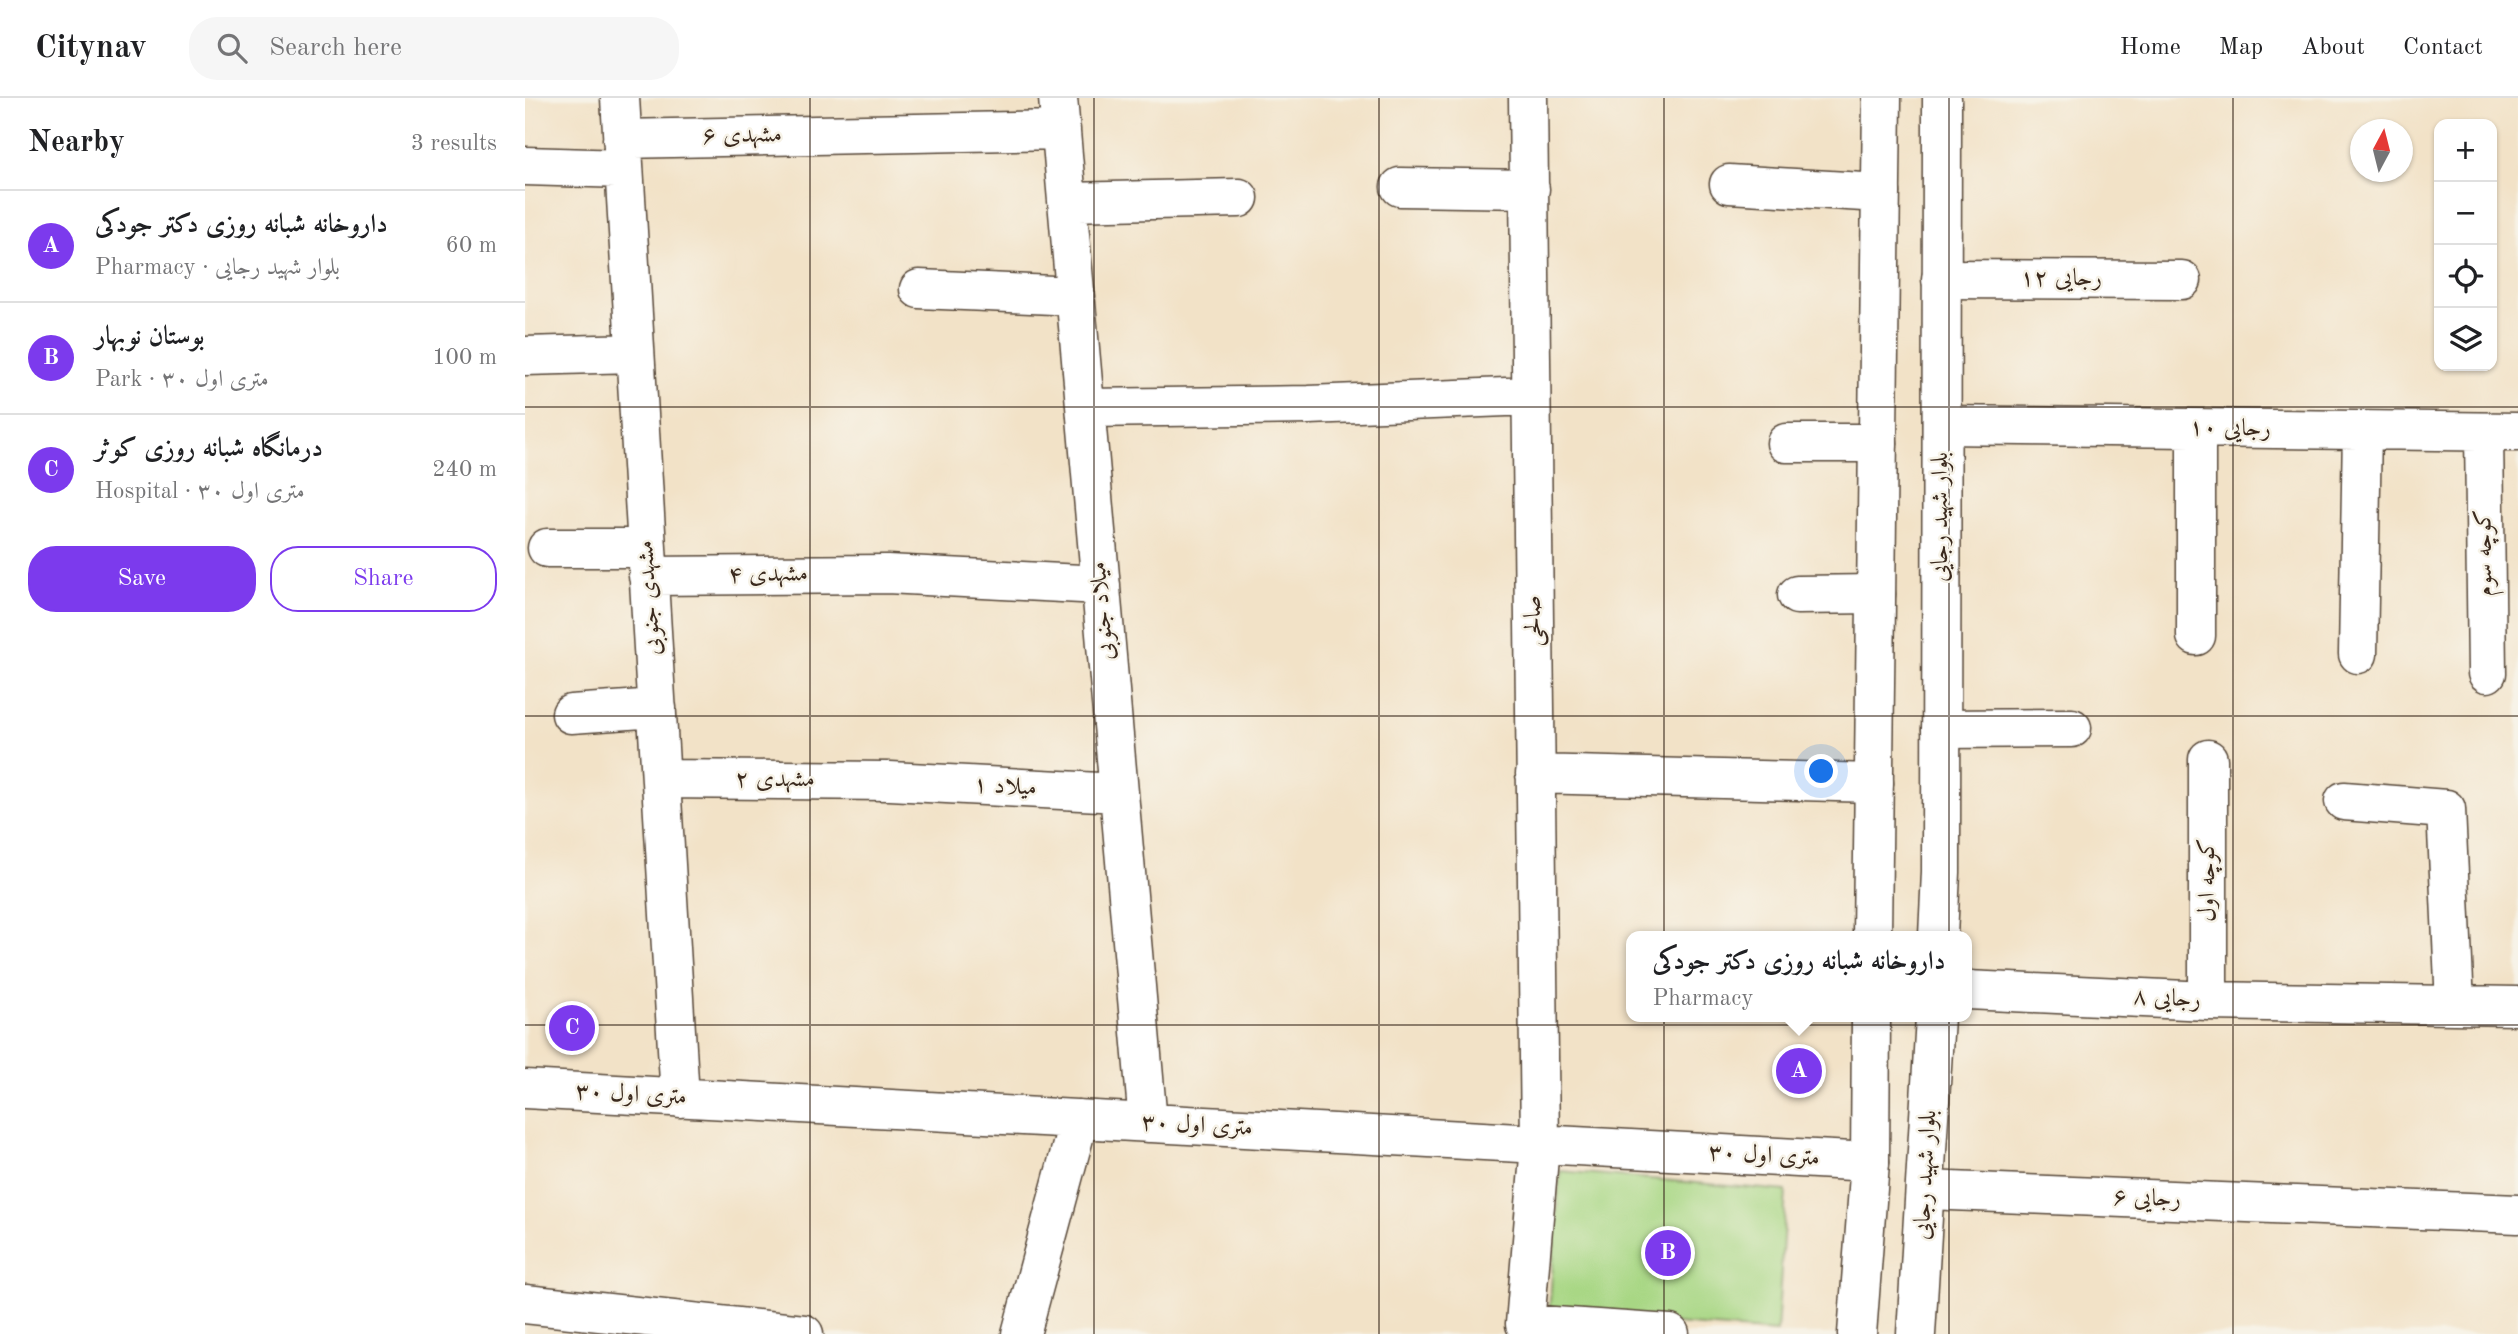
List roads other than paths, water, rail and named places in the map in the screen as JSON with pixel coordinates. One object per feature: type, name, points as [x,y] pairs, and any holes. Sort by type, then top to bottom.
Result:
[{"type":"street","name":"مشهدی جنوبی","points":[[619,98],[680,1098]]},
{"type":"street","name":"صالحی","points":[[1528,98],[1540,1144],[1525,1324],[1669,1334]]},
{"type":"street","points":[[1873,931],[1882,98]]},
{"type":"street","name":"بلوار شهید رجایی","points":[[1938,931],[1942,98]]},
{"type":"street","name":"مشهدی ۶","points":[[525,166],[623,154],[1060,114]]},
{"type":"street","name":"میلاد جنوبی","points":[[1060,114],[1148,1123]]},
{"type":"street","points":[[1729,184],[1881,193]]},
{"type":"street","points":[[1400,187],[1529,189]]},
{"type":"street","points":[[1068,202],[1239,198]]},
{"type":"street","name":"رجایی ۱۲","points":[[1941,279],[2182,280]]},
{"type":"street","points":[[919,289],[1076,296]]},
{"type":"street","points":[[525,356],[635,354]]},
{"type":"street","points":[[1086,408],[1309,405],[1531,396]]},
{"type":"street","name":"رجایی ۱۰","points":[[1942,425],[2501,432]]},
{"type":"street","points":[[2196,429],[2196,636]]},
{"type":"street","points":[[2358,654],[2362,430]]},
{"type":"street","name":"کوچه سوم","points":[[2487,673],[2501,432]]},
{"type":"street","points":[[1786,443],[1878,443]]},
{"type":"street","name":"مشهدی ۴","points":[[547,548],[647,562],[1101,585]]},
{"type":"street","points":[[1797,595],[1876,594]]},
{"type":"street","points":[[571,713],[657,708]]},
{"type":"street","points":[[1941,729],[2073,728]]},
{"type":"street","name":"کوچه اول","points":[[2208,759],[2208,1001]]},
{"type":"street","points":[[1535,774],[1874,783]]},
{"type":"street","name":"مشهدی ۲","points":[[661,779],[890,781]]},
{"type":"street","name":"میلاد ۱","points":[[890,781],[1119,793]]},
{"type":"street","points":[[2344,802],[2446,809],[2455,1005]]},
{"type":"street","name":"رجایی ۸","points":[[1972,990],[2208,1001],[2518,1006]]},
{"type":"street","points":[[1857,1334],[1870,1162],[1871,1022]]},
{"type":"street","name":"بلوار شهید رجایی","points":[[1916,1334],[1927,1190],[1935,1022]]},
{"type":"street","name":"۳۰ متری اول","points":[[525,1089],[1870,1162]]},
{"type":"street","points":[[1021,1334],[1079,1119]]},
{"type":"street","name":"رجایی ۶","points":[[1927,1190],[2518,1214]]},
{"type":"street","points":[[525,1304],[804,1334]]},
{"type":"place","name":"درمانگاه شبانه روزی کوثر","points":[[572,1028]]},
{"type":"place","name":"داروخانه شبانه روزی دکتر جودکی","points":[[1799,1071]]},
{"type":"place","name":"بوستان نوبهار","points":[[1668,1253]]}]
